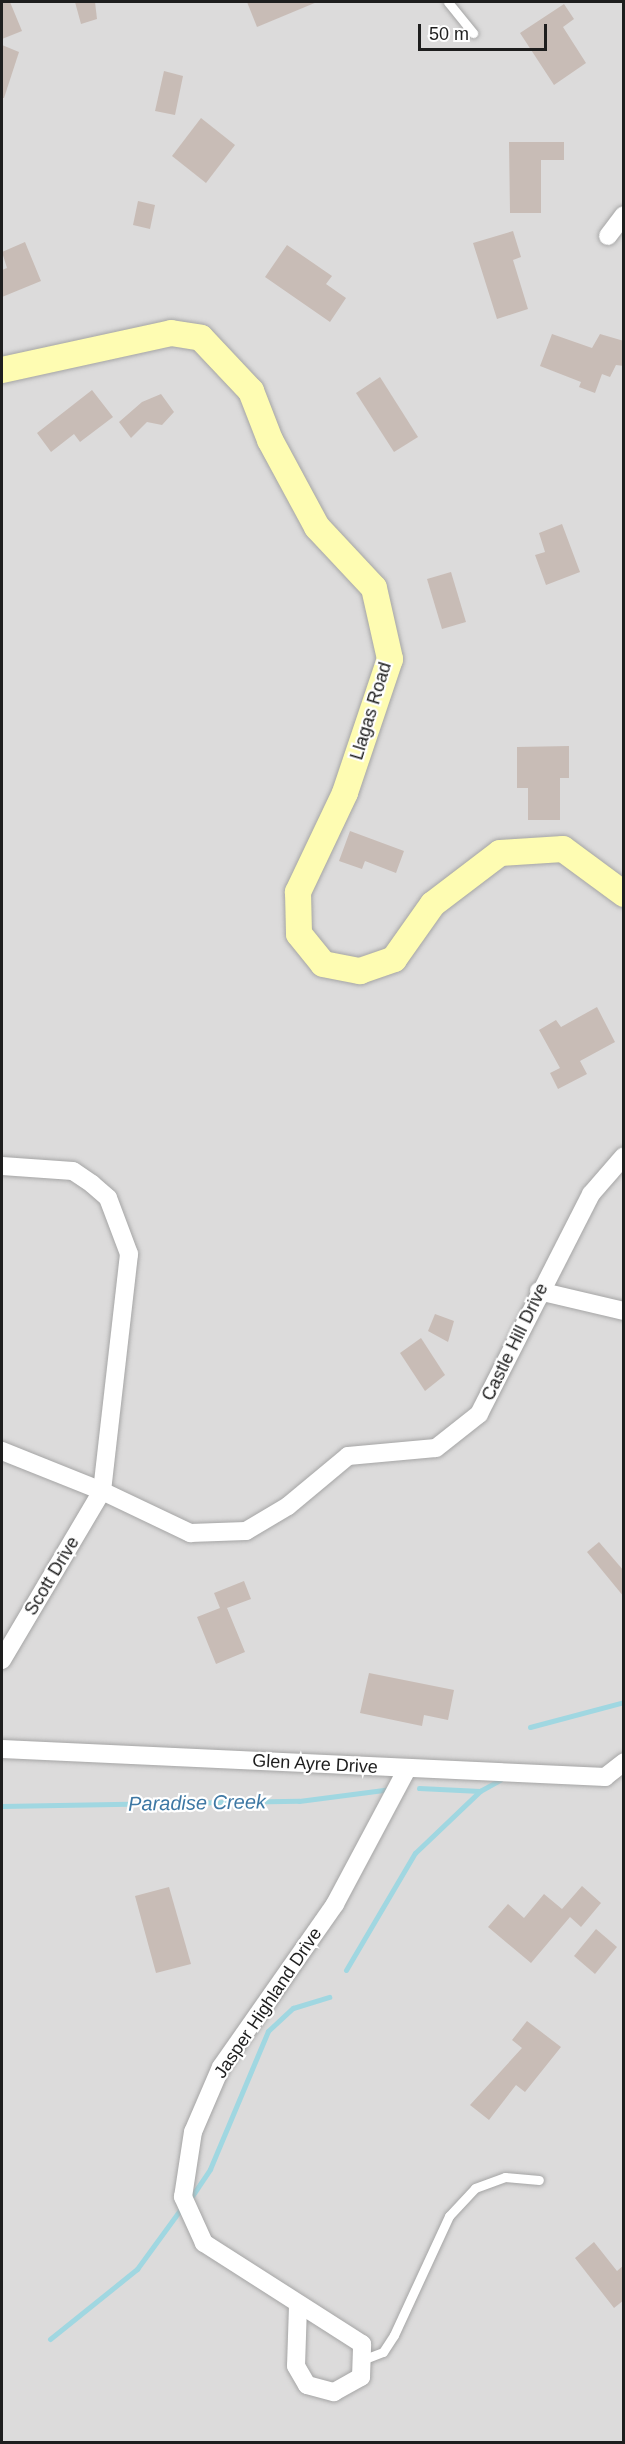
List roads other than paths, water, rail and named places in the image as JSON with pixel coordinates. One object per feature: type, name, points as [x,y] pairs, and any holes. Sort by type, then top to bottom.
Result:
[{"type":"street","points":[[608,236],[624,215]]},
{"type":"street","name":"Llagas Road","points":[[2,370],[171,333],[201,338],[251,391],[270,440],[317,527],[374,588],[390,659],[345,793],[298,892],[299,934],[323,964],[360,971],[394,958],[433,904],[501,853],[563,849],[624,894]]},
{"type":"street","name":"Castle Hill Drive","points":[[2,1451],[102,1491],[190,1533],[246,1532],[288,1506],[348,1456],[436,1448],[479,1414],[539,1292],[591,1194],[624,1156]]},
{"type":"street","points":[[2,1166],[73,1172],[92,1184],[108,1198],[129,1254],[102,1491]]},
{"type":"street","points":[[539,1292],[624,1311]]},
{"type":"street","name":"Scott Drive","points":[[2,1660],[102,1491]]},
{"type":"street","name":"Glen Ayre Drive","points":[[2,1749],[605,1777],[624,1762]]},
{"type":"street","name":"Jasper Highland Drive","points":[[362,2360],[362,2344],[298,2306],[204,2243],[183,2197],[193,2132],[221,2067],[335,1904],[407,1769]]},
{"type":"street","points":[[298,2306],[296,2366],[307,2385],[334,2392],[361,2377],[362,2360]]},
{"type":"lane","points":[[448,2],[473,33]]},
{"type":"lane","points":[[362,2360],[383,2352],[449,2216],[475,2188],[505,2177],[539,2180]]},
{"type":"waterway","name":"Paradise Creek","points":[[530,1727],[624,1702]]},
{"type":"waterway","name":"Paradise Creek","points":[[419,1788],[480,1791],[500,1780]]},
{"type":"waterway","name":"Paradise Creek","points":[[2,1806],[299,1801],[391,1789]]},
{"type":"waterway","points":[[346,1970],[415,1853],[480,1791]]},
{"type":"waterway","points":[[190,2199],[210,2169],[268,2031],[293,2008],[329,1997]]},
{"type":"waterway","points":[[50,2339],[137,2269],[183,2206]]}]
